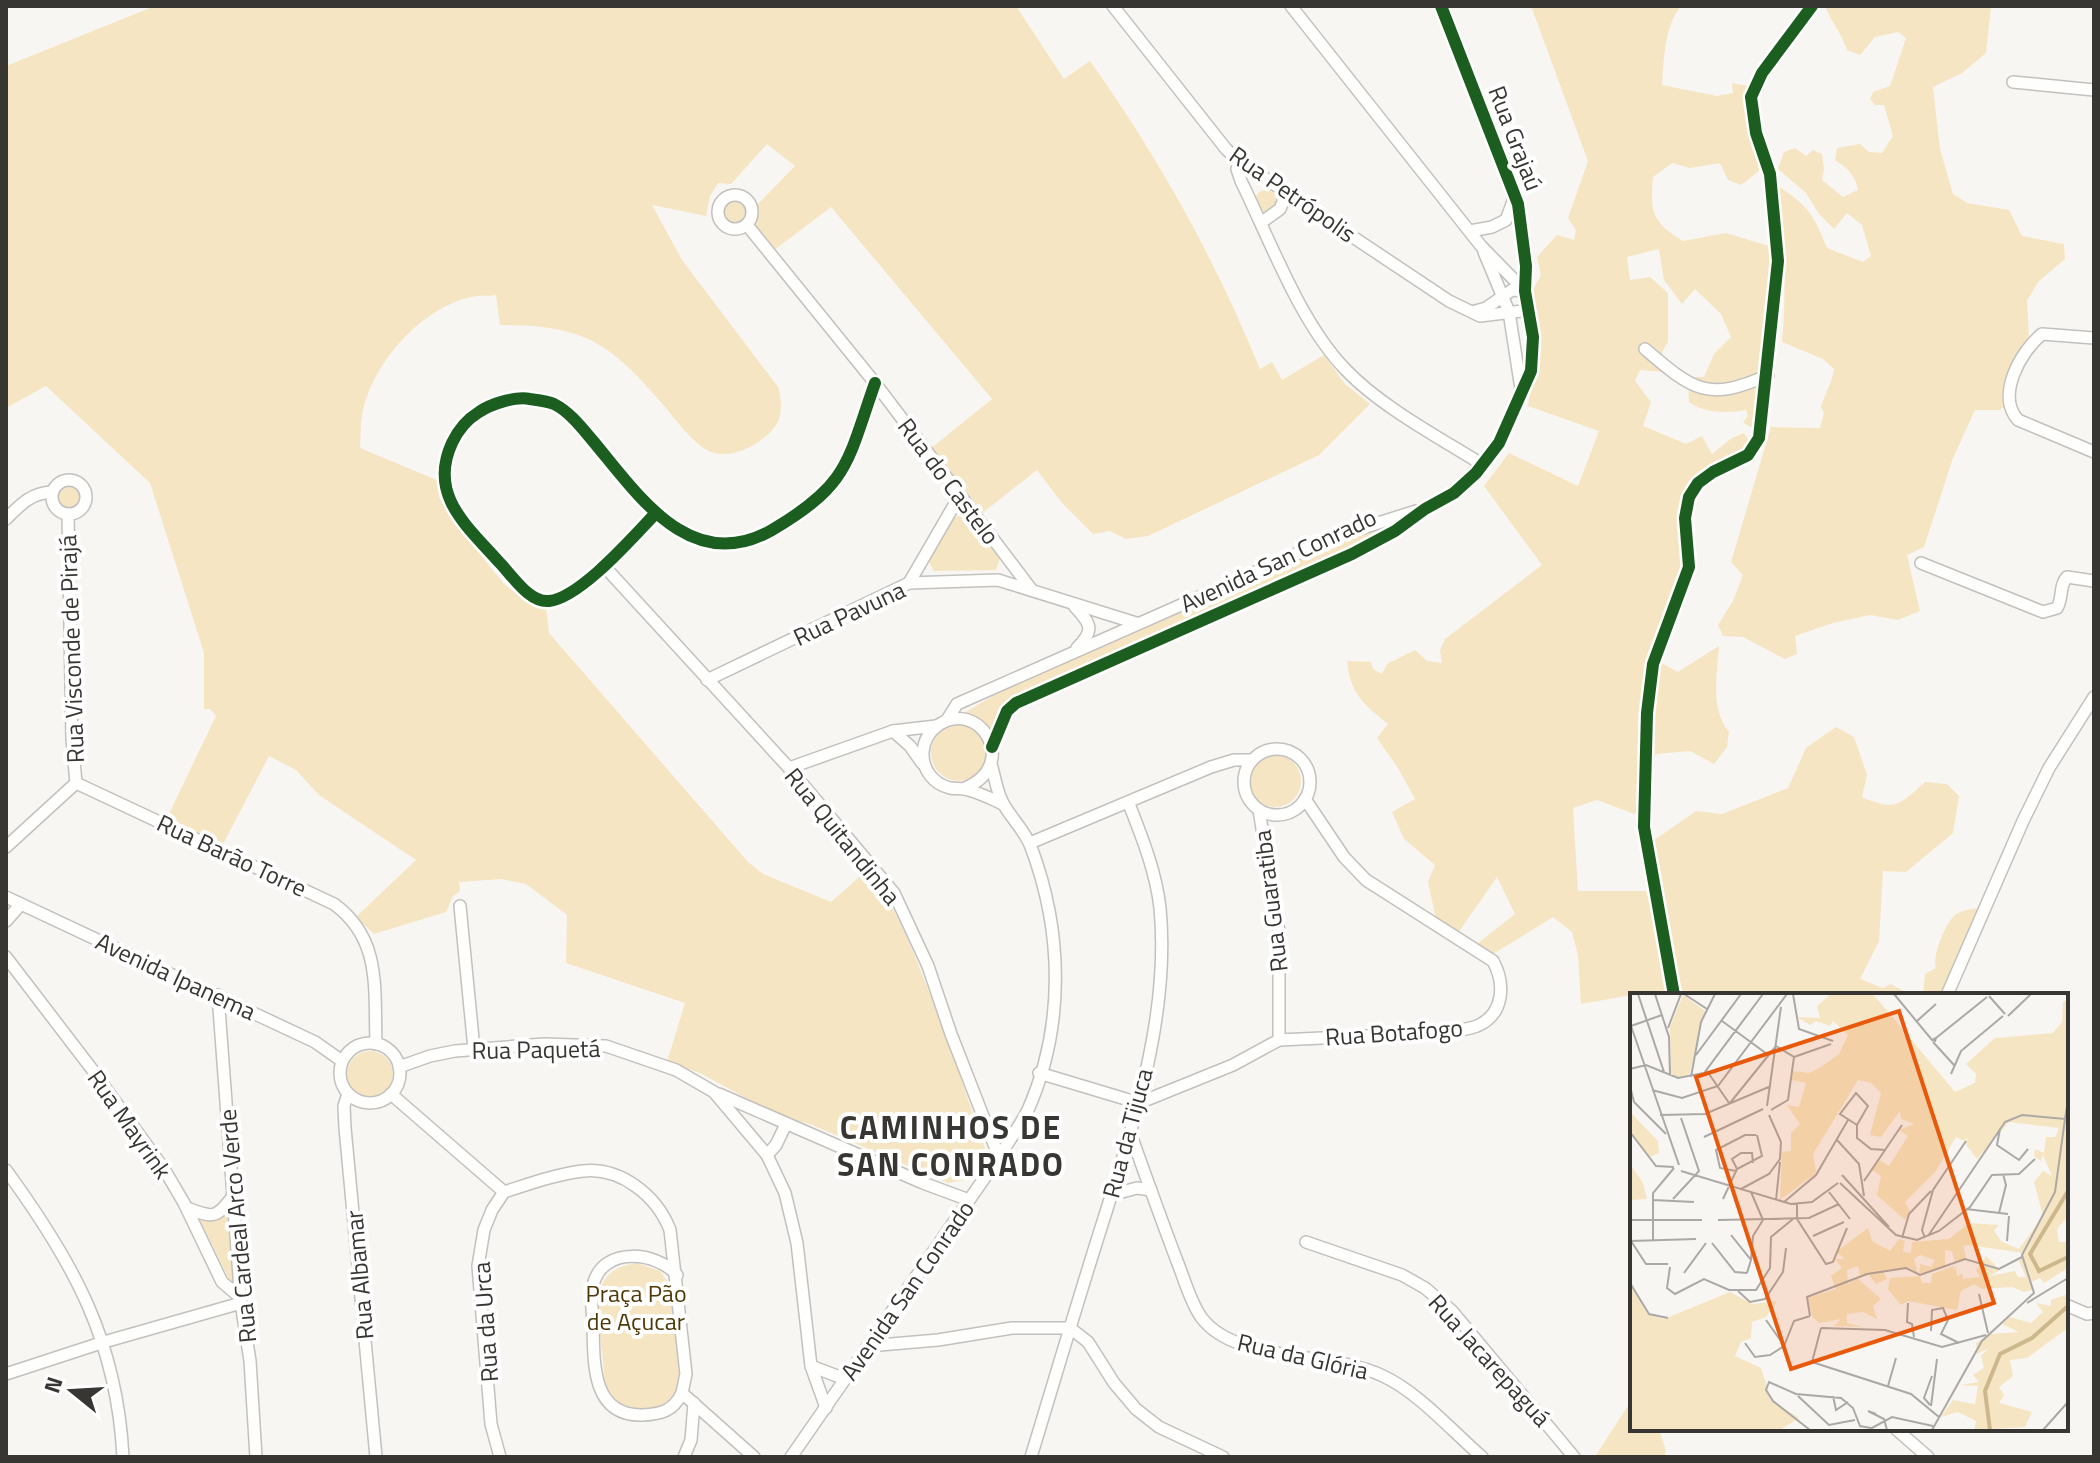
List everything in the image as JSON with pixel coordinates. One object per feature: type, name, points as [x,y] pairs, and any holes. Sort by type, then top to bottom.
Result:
[{"type":"street","name":"Rua Petrópolis","points":[[1113,6],[1226,149],[1239,161],[1449,301],[1472,313]]},
{"type":"street","points":[[1291,6],[1481,246],[1525,291]]},
{"type":"street","name":"Rua Grajaú","points":[[1441,6],[1515,196],[1522,229],[1525,291],[1530,310]]},
{"type":"street","points":[[1674,993],[1644,827],[1647,713],[1653,664],[1687,574],[1689,557],[1685,512],[1689,497],[1705,477],[1748,455],[1755,448],[1763,421],[1778,261],[1770,174],[1756,133],[1751,97],[1762,73],[1812,6]]},
{"type":"street","points":[[2013,82],[2094,90]]},
{"type":"street","points":[[1239,161],[1237,169],[1241,181],[1310,321],[1344,368],[1401,413],[1483,465]]},
{"type":"street","points":[[1262,222],[1280,209],[1286,194]]},
{"type":"street","points":[[1470,231],[1492,227],[1506,220],[1515,196]]},
{"type":"street","points":[[1506,220],[1522,229]]},
{"type":"street","name":"Rua do Castelo","points":[[747,225],[875,383],[1031,589]]},
{"type":"street","points":[[1481,246],[1509,312],[1521,389]]},
{"type":"street","points":[[1472,313],[1486,308],[1512,290],[1525,291]]},
{"type":"street","points":[[1472,313],[1480,316],[1530,310]]},
{"type":"street","name":"Avenida San Conrado","points":[[992,747],[1007,711],[1016,703],[1352,554],[1454,493],[1483,465],[1499,443],[1521,389],[1529,379],[1533,362],[1530,310]]},
{"type":"street","points":[[2094,338],[2042,334],[2028,345],[2019,360],[2008,403],[2010,412],[2018,420],[2094,452]]},
{"type":"street","points":[[1645,349],[1684,382],[1712,390],[1744,386],[1768,375]]},
{"type":"street","points":[[655,514],[604,566],[563,598],[546,602],[531,596],[451,505],[443,479],[446,456],[457,431],[488,406],[525,398],[554,404],[574,419],[655,514],[697,538],[717,545],[741,543],[769,532],[816,503],[838,478],[855,445],[875,383]]},
{"type":"street","name":"Rua Visconde de Pirajá","points":[[6,519],[25,500],[38,493],[52,492],[61,482],[70,480],[81,485],[86,495],[83,507],[68,514]]},
{"type":"street","name":"Rua Visconde de Pirajá","points":[[52,492],[56,508],[68,514]]},
{"type":"street","points":[[909,583],[960,495]]},
{"type":"street","name":"Avenida San Conrado","points":[[942,723],[957,704],[1136,623],[1337,536],[1425,509]]},
{"type":"street","name":"Rua Visconde de Pirajá","points":[[68,514],[72,739],[76,783]]},
{"type":"street","points":[[1921,563],[2043,612],[2057,608],[2061,603],[2063,582],[2067,577],[2094,581]]},
{"type":"street","name":"Rua Quitandinha","points":[[604,566],[789,768],[894,893],[928,966],[999,1157]]},
{"type":"street","name":"Rua Pavuna","points":[[707,680],[909,583],[998,580],[1136,623]]},
{"type":"street","points":[[1072,603],[1087,619],[1090,628],[1087,638],[1074,651]]},
{"type":"street","points":[[1948,993],[2049,768],[2094,697]]},
{"type":"street","points":[[789,768],[893,731],[958,719],[980,727],[992,747],[991,764],[977,784],[953,789],[932,778],[910,746],[893,731]]},
{"type":"street","points":[[926,768],[924,745],[942,723]]},
{"type":"street","points":[[1030,843],[1211,767],[1234,760],[1251,760],[1269,749],[1291,751],[1307,767],[1310,777],[1305,799],[1288,813],[1273,815],[1259,810],[1250,803],[1243,781],[1251,760]]},
{"type":"street","name":"Avenida San Conrado","points":[[791,1457],[999,1157],[1027,1111],[1039,1073],[1053,1020],[1057,971],[1051,918],[1030,843],[1003,804],[991,764]]},
{"type":"street","points":[[6,847],[76,783]]},
{"type":"street","name":"Rua Barão Torre","points":[[76,783],[308,891],[347,913],[367,941],[372,965],[376,1044]]},
{"type":"street","points":[[965,788],[1003,804]]},
{"type":"street","name":"Rua Botafogo","points":[[1139,1103],[1233,1065],[1279,1040],[1452,1032],[1479,1025],[1495,1012],[1501,998],[1501,976],[1493,961],[1366,880],[1344,857],[1305,799]]},
{"type":"street","name":"Rua da Tijuca","points":[[1031,1457],[1131,1134],[1153,1028],[1162,944],[1160,906],[1152,869],[1129,804]]},
{"type":"street","name":"Rua Guaratiba","points":[[1259,810],[1279,932],[1279,1040]]},
{"type":"street","name":"Avenida Ipanema","points":[[6,897],[315,1042],[342,1061]]},
{"type":"street","points":[[6,921],[21,904]]},
{"type":"street","points":[[460,906],[474,1049]]},
{"type":"street","name":"Rua Mayrink","points":[[6,957],[164,1169],[187,1208],[222,1282],[241,1300]]},
{"type":"street","name":"Rua Cardeal Arco Verde","points":[[218,995],[256,1457]]},
{"type":"street","points":[[360,1044],[376,1044],[391,1052],[399,1067],[398,1082],[391,1094],[374,1103],[365,1103],[348,1094],[340,1079],[342,1061],[352,1048],[360,1044]]},
{"type":"street","name":"Rua Paquetá","points":[[399,1067],[430,1056],[474,1049],[544,1044],[606,1046],[676,1070],[714,1092],[786,1124],[969,1200]]},
{"type":"street","points":[[1039,1073],[1139,1103]]},
{"type":"street","name":"Rua Paquetá","points":[[714,1092],[776,1170],[791,1216],[811,1366],[826,1408]]},
{"type":"street","name":"Rua Albamar","points":[[348,1094],[344,1106],[345,1128],[376,1457]]},
{"type":"street","points":[[391,1094],[504,1192],[584,1171],[598,1172],[626,1180],[651,1198],[664,1214],[670,1230],[677,1275],[686,1374],[682,1393],[668,1412],[625,1414],[609,1404],[598,1389],[593,1282],[612,1261],[644,1255],[660,1260],[677,1275]]},
{"type":"street","points":[[753,1138],[761,1122],[768,1116]]},
{"type":"street","points":[[767,1155],[776,1145],[786,1124]]},
{"type":"street","name":"Rua da Glória","points":[[1131,1134],[1201,1316],[1219,1335],[1247,1347],[1338,1363],[1383,1376],[1400,1386],[1482,1457]]},
{"type":"street","points":[[6,1170],[71,1269],[104,1342],[116,1393],[123,1457]]},
{"type":"street","points":[[1111,1195],[1137,1188],[1151,1190]]},
{"type":"street","name":"Rua da Urca","points":[[500,1457],[491,1424],[478,1266],[484,1230],[504,1192]]},
{"type":"street","points":[[187,1208],[216,1215],[222,1212],[233,1196]]},
{"type":"street","name":"Rua Jacarepaguá","points":[[1306,1242],[1402,1275],[1425,1288],[1452,1311],[1574,1457]]},
{"type":"street","points":[[6,1374],[241,1300]]},
{"type":"street","points":[[2068,1306],[2087,1314],[2094,1313]]},
{"type":"street","points":[[868,1346],[938,1340],[1012,1328],[1070,1328],[1088,1342],[1114,1383],[1136,1409],[1159,1427],[1223,1457]]},
{"type":"street","points":[[811,1366],[837,1376],[850,1373]]},
{"type":"street","points":[[682,1393],[754,1457]]},
{"type":"street","points":[[684,1457],[691,1440],[694,1403]]},
{"type":"street","points":[[1898,1431],[1928,1457]]},
{"type":"green space","points":[[155,6],[1016,6],[1064,79],[1090,61],[1115,98],[1162,172],[1205,249],[1260,369],[1272,362],[1282,380],[1324,355],[1345,384],[1370,404],[1319,455],[1148,536],[1126,539],[1110,531],[1093,534],[1062,503],[1037,470],[981,514],[930,449],[992,399],[831,207],[773,251],[752,222],[756,206],[795,166],[767,144],[731,184],[718,183],[710,196],[706,216],[652,205],[682,260],[778,387],[781,408],[777,424],[753,445],[736,453],[709,451],[686,432],[629,368],[595,342],[555,329],[500,325],[496,295],[471,297],[434,313],[400,342],[375,378],[362,416],[360,448],[439,481],[439,497],[451,518],[504,584],[523,599],[546,607],[549,633],[748,862],[763,874],[831,902],[866,871],[876,883],[908,939],[964,1088],[986,1151],[987,1167],[980,1177],[948,1183],[810,1124],[783,1118],[700,1073],[667,1062],[685,1003],[566,963],[567,915],[526,884],[501,879],[459,882],[460,891],[453,896],[446,912],[374,934],[356,917],[416,860],[319,795],[296,770],[269,756],[222,846],[167,818],[216,716],[210,709],[204,709],[204,653],[150,483],[46,386],[6,408],[6,66]]},
{"type":"green space","points":[[1531,6],[1681,6],[1668,33],[1662,85],[1717,96],[1733,93],[1732,83],[1748,86],[1747,121],[1759,171],[1741,185],[1728,180],[1720,163],[1690,168],[1672,163],[1653,177],[1655,215],[1665,228],[1683,241],[1726,233],[1772,247],[1768,286],[1773,292],[1756,426],[1750,427],[1743,422],[1748,416],[1746,410],[1716,412],[1689,402],[1688,377],[1704,377],[1714,354],[1731,337],[1721,314],[1695,289],[1682,304],[1664,280],[1659,249],[1627,257],[1630,280],[1650,277],[1668,293],[1668,342],[1662,352],[1664,372],[1640,370],[1635,381],[1651,402],[1643,426],[1686,444],[1702,436],[1712,454],[1732,438],[1744,433],[1751,444],[1746,452],[1694,480],[1685,570],[1658,661],[1678,672],[1719,646],[1717,702],[1729,732],[1727,747],[1714,764],[1690,751],[1656,754],[1639,782],[1640,816],[1597,800],[1573,808],[1578,891],[1646,891],[1654,916],[1668,910],[1650,843],[1696,811],[1722,814],[1788,788],[1806,748],[1836,727],[1854,737],[1867,775],[1862,797],[1883,804],[1896,804],[1925,782],[1947,784],[1959,796],[1953,833],[1906,872],[1883,871],[1879,941],[1860,979],[1883,988],[1891,984],[1907,993],[1630,993],[1581,1004],[1578,955],[1572,932],[1553,917],[1493,954],[1477,944],[1515,914],[1497,877],[1458,933],[1436,919],[1428,882],[1435,865],[1404,839],[1392,812],[1415,799],[1377,738],[1388,724],[1359,697],[1351,682],[1347,661],[1371,662],[1373,669],[1382,674],[1387,664],[1415,650],[1427,661],[1442,663],[1440,650],[1445,639],[1542,565],[1484,486],[1509,453],[1578,486],[1599,431],[1528,406],[1534,363],[1527,300],[1541,275],[1537,257],[1557,235],[1574,240],[1576,230],[1568,218],[1588,161]]},
{"type":"green space","points":[[1825,6],[1991,6],[1986,53],[1962,73],[1933,87],[1940,149],[1953,194],[1967,203],[2009,210],[2022,236],[2064,244],[2065,259],[2038,282],[2027,301],[2029,338],[2012,399],[2000,410],[1975,410],[1953,458],[1924,547],[1907,555],[1920,611],[1898,620],[1870,615],[1795,636],[1797,654],[1785,659],[1743,637],[1723,636],[1718,625],[1733,601],[1743,575],[1731,562],[1771,427],[1820,428],[1824,413],[1821,407],[1834,369],[1823,359],[1782,342],[1784,263],[1777,185],[1808,211],[1827,248],[1863,262],[1871,256],[1862,225],[1847,213],[1834,229],[1819,214],[1806,193],[1778,169],[1784,152],[1795,148],[1806,156],[1813,150],[1822,154],[1822,180],[1843,197],[1858,190],[1850,172],[1835,160],[1837,148],[1860,144],[1869,152],[1882,153],[1893,136],[1884,105],[1875,105],[1870,99],[1873,92],[1890,86],[1906,38],[1898,32],[1875,37],[1860,55],[1847,50]]},
{"type":"green space","points":[[1262,190],[1270,190],[1277,201],[1270,212],[1262,212],[1255,205],[1255,197]]},
{"type":"green space","points":[[736,199],[745,203],[749,212],[745,221],[736,225],[727,221],[723,212],[727,203]]},
{"type":"green space","points":[[68,485],[77,488],[80,497],[77,506],[68,509],[59,506],[56,497],[59,488]]},
{"type":"green space","points":[[964,516],[1000,558],[996,570],[934,571],[929,562],[953,518]]},
{"type":"green space","points":[[1398,521],[1394,529],[1025,692],[1002,711],[993,739],[959,716],[1003,690],[1338,542]]},
{"type":"green space","points":[[959,725],[979,733],[987,753],[979,773],[959,781],[939,773],[931,753],[939,733]]},
{"type":"green space","points":[[1275,755],[1293,763],[1301,781],[1293,799],[1275,807],[1257,799],[1249,781],[1257,763]]},
{"type":"green space","points":[[1980,908],[1945,993],[1923,993],[1925,974],[1936,968],[1938,948],[1951,919],[1967,910]]},
{"type":"green space","points":[[370,1051],[386,1058],[393,1074],[386,1090],[370,1097],[354,1090],[347,1074],[354,1058]]},
{"type":"green space","points":[[230,1207],[237,1286],[233,1287],[198,1216],[216,1218]]},
{"type":"green space","name":"Praça Pão de Açucar","points":[[637,1263],[660,1271],[674,1291],[680,1385],[663,1404],[643,1411],[623,1405],[605,1386],[598,1310],[605,1279],[623,1266]]},
{"type":"green space","points":[[1627,1407],[1630,1408],[1630,1431],[1660,1431],[1666,1451],[1664,1457],[1595,1457]]},
{"type":"cycle path","points":[[992,747],[1007,711],[1016,703],[1352,554],[1395,531],[1454,493],[1476,473],[1499,443],[1531,371],[1533,337],[1525,291],[1526,266],[1518,204],[1441,6]]},
{"type":"cycle path","points":[[1674,993],[1644,827],[1647,713],[1653,664],[1689,567],[1685,518],[1689,497],[1698,483],[1713,472],[1748,455],[1759,438],[1778,261],[1770,174],[1756,133],[1751,97],[1762,73],[1812,6]]},
{"type":"cycle path","points":[[655,514],[620,551],[576,589],[562,597],[542,600],[521,587],[454,508],[445,478],[446,462],[460,430],[470,418],[484,409],[517,399],[548,402],[560,407],[575,421],[629,485],[669,523],[692,537],[716,543],[743,542],[772,530],[798,514],[831,484],[851,452],[875,383]]},
{"type":"district","name":"CAMINHOS DE SAN CONRADO","points":[[951,1146]]}]
